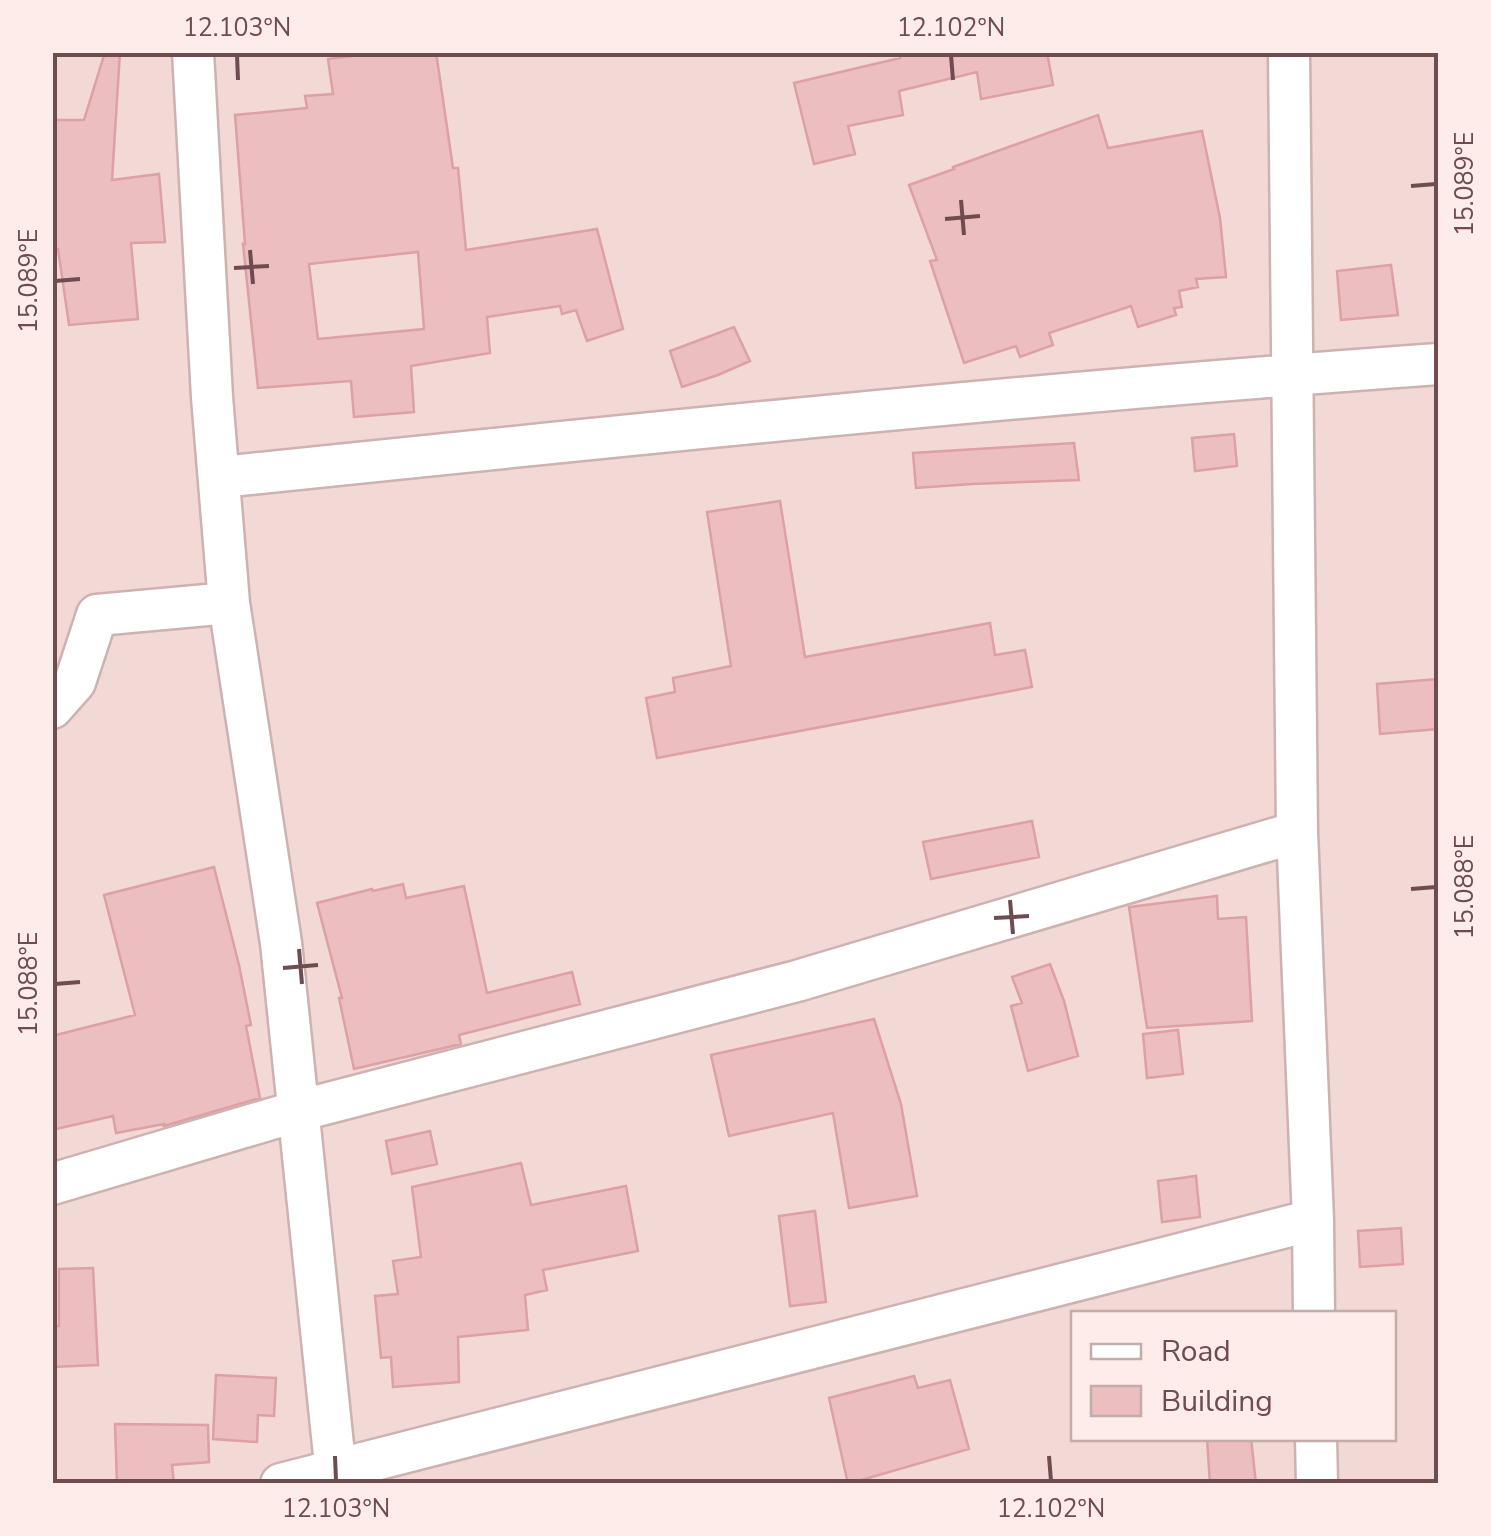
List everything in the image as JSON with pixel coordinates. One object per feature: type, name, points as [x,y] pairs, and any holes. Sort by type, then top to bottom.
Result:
[{"type":"street","points":[[194,52],[212,397],[229,603],[281,943],[336,1476]]},
{"type":"street","points":[[1290,52],[1297,832],[1314,1311]]},
{"type":"street","points":[[220,477],[736,424],[1438,364]]},
{"type":"street","points":[[52,708],[75,682],[97,615],[229,603]]},
{"type":"street","points":[[52,1184],[298,1111],[797,981],[1297,832]]},
{"type":"street","points":[[280,1484],[336,1476],[1313,1220]]},
{"type":"street","points":[[1316,1441],[1317,1484]]},
{"type":"shaded area","points":[[52,53],[1438,53],[1438,1483],[53,1483]]},
{"type":"building","points":[[105,52],[120,52],[112,180],[159,174],[165,242],[131,243],[138,319],[69,325],[58,249],[52,248],[55,120],[84,120]]},
{"type":"building","points":[[383,52],[436,52],[453,168],[458,168],[466,250],[597,229],[623,329],[587,341],[576,310],[562,314],[560,306],[487,317],[490,353],[411,366],[414,412],[354,417],[351,381],[258,388],[235,115],[307,108],[305,96],[333,94],[328,59]],"holes":[[[418,252],[424,329],[318,339],[309,264]]]},
{"type":"building","points":[[899,52],[1047,52],[1053,85],[981,99],[977,72],[899,91],[903,115],[848,126],[855,154],[814,164],[794,83],[900,58]]},
{"type":"building","points":[[1098,115],[1108,148],[1202,131],[1220,218],[1226,277],[1196,279],[1198,287],[1179,291],[1182,307],[1174,308],[1176,315],[1138,327],[1131,306],[1049,333],[1053,345],[1020,357],[1016,346],[964,363],[930,261],[937,260],[909,185]]},
{"type":"building","points":[[1391,265],[1398,315],[1341,320],[1337,271]]},
{"type":"building","points":[[734,327],[750,361],[682,387],[670,351]]},
{"type":"building","points":[[1234,434],[1237,466],[1195,471],[1192,438]]},
{"type":"building","points":[[1074,443],[1079,480],[916,488],[913,453]]},
{"type":"building","points":[[780,501],[805,657],[990,623],[995,655],[1025,650],[1032,687],[657,758],[646,698],[675,692],[673,678],[731,666],[707,512]]},
{"type":"building","points":[[1438,679],[1438,729],[1380,734],[1377,684]]},
{"type":"building","points":[[1032,821],[1039,857],[931,879],[923,842]]},
{"type":"building","points":[[214,867],[251,1025],[246,1026],[260,1098],[164,1126],[116,1133],[113,1116],[52,1130],[52,1036],[135,1015],[104,895]]},
{"type":"building","points":[[403,884],[406,898],[464,886],[487,993],[572,972],[580,1004],[459,1035],[461,1044],[354,1069],[342,998],[317,903]]},
{"type":"building","points":[[1217,896],[1218,919],[1246,917],[1252,1021],[1147,1028],[1129,907]]},
{"type":"building","points":[[1050,964],[1078,1056],[1028,1071],[1011,1006],[1022,1003],[1012,977]]},
{"type":"building","points":[[874,1019],[901,1104],[917,1196],[849,1208],[833,1113],[729,1136],[711,1055]]},
{"type":"building","points":[[1178,1030],[1183,1074],[1147,1078],[1143,1034]]},
{"type":"building","points":[[430,1131],[437,1164],[392,1174],[386,1141]]},
{"type":"building","points":[[521,1163],[531,1205],[626,1186],[638,1251],[543,1270],[547,1290],[525,1295],[528,1330],[458,1337],[459,1382],[393,1387],[391,1357],[381,1358],[375,1296],[398,1294],[393,1261],[421,1257],[412,1187]]},
{"type":"building","points":[[1196,1176],[1200,1217],[1162,1222],[1158,1181]]},
{"type":"building","points":[[815,1211],[826,1302],[790,1306],[779,1216]]},
{"type":"building","points":[[1401,1228],[1403,1264],[1360,1267],[1358,1231]]},
{"type":"building","points":[[93,1268],[98,1365],[52,1367],[52,1326],[59,1326],[59,1269]]},
{"type":"building","points":[[216,1375],[276,1378],[274,1416],[258,1415],[257,1442],[213,1439]]},
{"type":"building","points":[[914,1376],[918,1388],[950,1380],[969,1449],[848,1484],[829,1398]]},
{"type":"building","points":[[115,1424],[208,1425],[209,1462],[172,1465],[174,1484],[117,1484]]},
{"type":"building","points":[[1207,1441],[1251,1441],[1256,1484],[1210,1484]]}]
